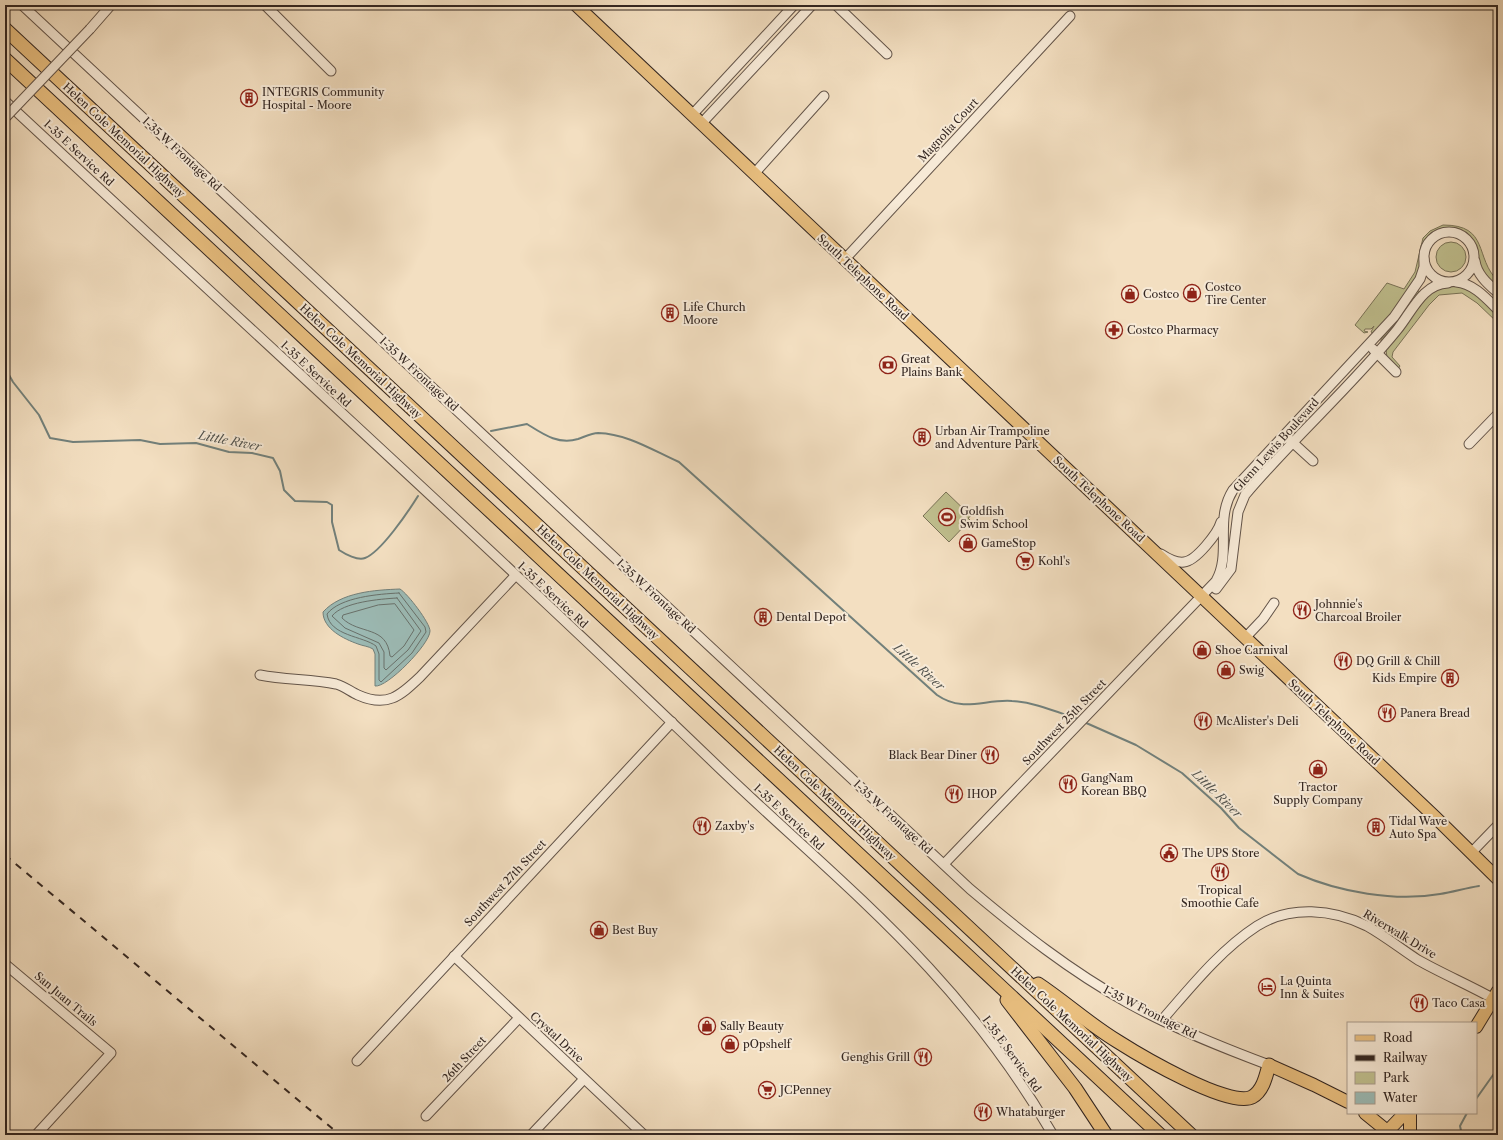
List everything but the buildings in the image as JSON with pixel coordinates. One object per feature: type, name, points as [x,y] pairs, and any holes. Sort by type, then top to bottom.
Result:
[{"type":"highway","name":"Helen Cole Memorial Highway","points":[[5,29],[1191,1135]]},
{"type":"highway","name":"Helen Cole Memorial Highway","points":[[5,59],[1160,1135]]},
{"type":"highway","points":[[1002,960],[1068,1004],[1115,1040],[1170,1072],[1222,1095],[1241,1099],[1254,1096],[1262,1087],[1269,1065]]},
{"type":"highway","points":[[988,975],[1033,1036],[1075,1088],[1106,1135]]},
{"type":"main road","name":"South Telephone Road","points":[[576,5],[1154,551],[1498,879]]},
{"type":"main road","points":[[1477,1025],[1496,995]]},
{"type":"main road","name":"I-35 W Frontage Rd","points":[[1269,1065],[1314,1084],[1347,1101]]},
{"type":"main road","points":[[1365,1114],[1388,1134],[1403,1114]]},
{"type":"main road","points":[[1410,1114],[1410,1135]]},
{"type":"street","name":"I-35 W Frontage Rd","points":[[22,5],[944,864],[999,913],[1049,953],[1103,988],[1162,1020],[1219,1046],[1269,1065]]},
{"type":"street","points":[[5,118],[111,5]]},
{"type":"street","points":[[265,5],[331,71]]},
{"type":"street","points":[[692,115],[794,5]]},
{"type":"street","points":[[701,124],[812,5]]},
{"type":"street","points":[[836,5],[887,54]]},
{"type":"street","name":"Magnolia Court","points":[[845,259],[1070,16]]},
{"type":"street","points":[[754,174],[824,96]]},
{"type":"street","name":"I-35 E Service Rd","points":[[5,101],[672,722],[891,929],[930,969],[990,1042],[1038,1110],[1052,1135]]},
{"type":"street","points":[[1498,293],[1481,276],[1476,268],[1475,253],[1469,241],[1459,234],[1451,232],[1442,233],[1431,240],[1425,250],[1424,259],[1430,275],[1441,282],[1465,282],[1498,310]]},
{"type":"street","name":"Glenn Lewis Boulevard","points":[[1201,597],[1216,581],[1221,572],[1223,517],[1225,506],[1233,490],[1394,317],[1423,273],[1424,259]]},
{"type":"street","points":[[1452,282],[1466,276],[1472,270],[1475,261]]},
{"type":"street","name":"Glenn Lewis Boulevard","points":[[1201,597],[1214,591],[1231,569],[1238,512],[1245,495],[1397,330],[1424,294],[1436,285],[1452,282]]},
{"type":"street","points":[[1368,345],[1396,372]]},
{"type":"street","points":[[1469,444],[1498,414]]},
{"type":"street","points":[[1285,434],[1313,461]]},
{"type":"street","name":"Glenn Lewis Boulevard","points":[[1154,551],[1174,561],[1184,562],[1195,557],[1210,541],[1219,528],[1223,517]]},
{"type":"street","points":[[260,675],[283,680],[338,684],[369,700],[383,701],[394,698],[404,692],[420,677],[515,576]]},
{"type":"street","name":"Southwest 25th Street","points":[[944,864],[1094,710],[1201,597]]},
{"type":"street","points":[[1245,638],[1263,619],[1274,603]]},
{"type":"street","name":"Southwest 27th Street","points":[[357,1060],[672,722]]},
{"type":"street","points":[[1471,853],[1498,825]]},
{"type":"street","name":"Riverwalk Drive","points":[[1162,1020],[1216,961],[1257,926],[1280,916],[1304,912],[1331,914],[1367,926],[1416,958],[1496,995]]},
{"type":"street","name":"Crystal Drive","points":[[454,956],[644,1135]]},
{"type":"street","name":"San Juan Trails","points":[[5,964],[111,1053],[36,1135]]},
{"type":"street","name":"26th Street","points":[[426,1116],[519,1018]]},
{"type":"street","points":[[531,1135],[584,1079]]},
{"type":"green space","points":[[1443,225],[1458,226],[1468,231],[1475,237],[1486,263],[1498,281],[1498,289],[1480,267],[1477,251],[1472,238],[1457,228],[1440,231],[1431,236],[1423,251],[1422,268],[1395,311],[1374,334],[1371,332],[1374,326],[1371,329],[1365,329],[1364,331],[1368,332],[1364,333],[1355,325],[1387,283],[1404,289],[1415,272],[1423,238],[1430,231]]},
{"type":"green space","points":[[1451,242],[1462,246],[1466,257],[1462,268],[1451,272],[1440,268],[1436,257],[1440,246]]},
{"type":"green space","points":[[1457,285],[1470,289],[1498,314],[1498,323],[1477,303],[1462,293],[1439,295],[1429,305],[1393,352],[1392,357],[1400,366],[1398,369],[1387,358],[1386,349],[1429,295],[1435,290]]},
{"type":"green space","points":[[1417,290],[1421,293],[1381,341],[1381,339],[1394,324]]},
{"type":"green space","name":"Goldfish Swim School","points":[[946,492],[971,516],[968,518],[970,520],[949,542],[923,516]]},
{"type":"water","points":[[400,589],[418,609],[430,631],[428,637],[416,655],[398,673],[381,685],[375,686],[375,654],[373,649],[352,642],[335,632],[326,623],[323,612],[330,605],[339,600],[359,593]]},
{"type":"waterway","name":"Little River","points":[[5,368],[13,382],[39,415],[50,438],[73,442],[140,440],[160,444],[196,443],[229,452],[252,453],[273,458],[280,471],[284,490],[295,501],[327,502],[332,505],[332,522],[339,550],[355,558],[365,558],[379,548],[394,531],[418,496]]},
{"type":"waterway","name":"Little River","points":[[491,431],[527,424],[551,438],[564,441],[578,439],[596,433],[609,434],[630,439],[679,462],[937,695],[956,703],[965,704],[1002,701],[1029,703],[1078,719]]},
{"type":"waterway","name":"Little River","points":[[1084,722],[1136,745],[1182,773],[1221,808],[1239,828],[1298,874],[1331,886],[1368,894],[1386,896],[1423,896],[1479,886]]},
{"type":"waterway","points":[[1477,1098],[1498,1068]]},
{"type":"waterway","points":[[1462,1135],[1460,1126],[1466,1114]]},
{"type":"railway","points":[[5,855],[340,1135]]},
{"type":"place","name":"INTEGRIS Community Hospital - Moore","points":[[249,98]]},
{"type":"place","name":"Costco Tire Center","points":[[1192,293]]},
{"type":"place","name":"Costco","points":[[1130,294]]},
{"type":"place","name":"Life Church Moore","points":[[670,313]]},
{"type":"place","name":"Costco Pharmacy","points":[[1114,330]]},
{"type":"place","name":"Great Plains Bank","points":[[888,365]]},
{"type":"place","name":"Urban Air Trampoline and Adventure Park","points":[[922,437]]},
{"type":"place","name":"Goldfish Swim School","points":[[947,517]]},
{"type":"place","name":"GameStop","points":[[968,543]]},
{"type":"place","name":"Kohl's","points":[[1025,561]]},
{"type":"place","name":"Johnnie's Charcoal Broiler","points":[[1302,610]]},
{"type":"place","name":"Dental Depot","points":[[763,617]]},
{"type":"place","name":"Shoe Carnival","points":[[1202,650]]},
{"type":"place","name":"DQ Grill & Chill","points":[[1343,661]]},
{"type":"place","name":"Swig","points":[[1226,670]]},
{"type":"place","name":"Kids Empire","points":[[1450,678]]},
{"type":"place","name":"Panera Bread","points":[[1387,713]]},
{"type":"place","name":"McAlister's Deli","points":[[1203,721]]},
{"type":"place","name":"Black Bear Diner","points":[[990,755]]},
{"type":"place","name":"Tractor Supply Company","points":[[1318,769]]},
{"type":"place","name":"GangNam Korean BBQ","points":[[1068,784]]},
{"type":"place","name":"IHOP","points":[[954,794]]},
{"type":"place","name":"Zaxby's","points":[[702,826]]},
{"type":"place","name":"Tidal Wave Auto Spa","points":[[1376,827]]},
{"type":"place","name":"The UPS Store","points":[[1169,853]]},
{"type":"place","name":"Tropical Smoothie Cafe","points":[[1220,872]]},
{"type":"place","name":"Best Buy","points":[[599,930]]},
{"type":"place","name":"La Quinta Inn & Suites","points":[[1267,987]]},
{"type":"place","name":"Taco Casa","points":[[1419,1003]]},
{"type":"place","name":"Sally Beauty","points":[[707,1026]]},
{"type":"place","name":"pOpshelf","points":[[730,1044]]},
{"type":"place","name":"Genghis Grill","points":[[923,1057]]},
{"type":"place","name":"JCPenney","points":[[767,1090]]},
{"type":"place","name":"Whataburger","points":[[983,1112]]}]
